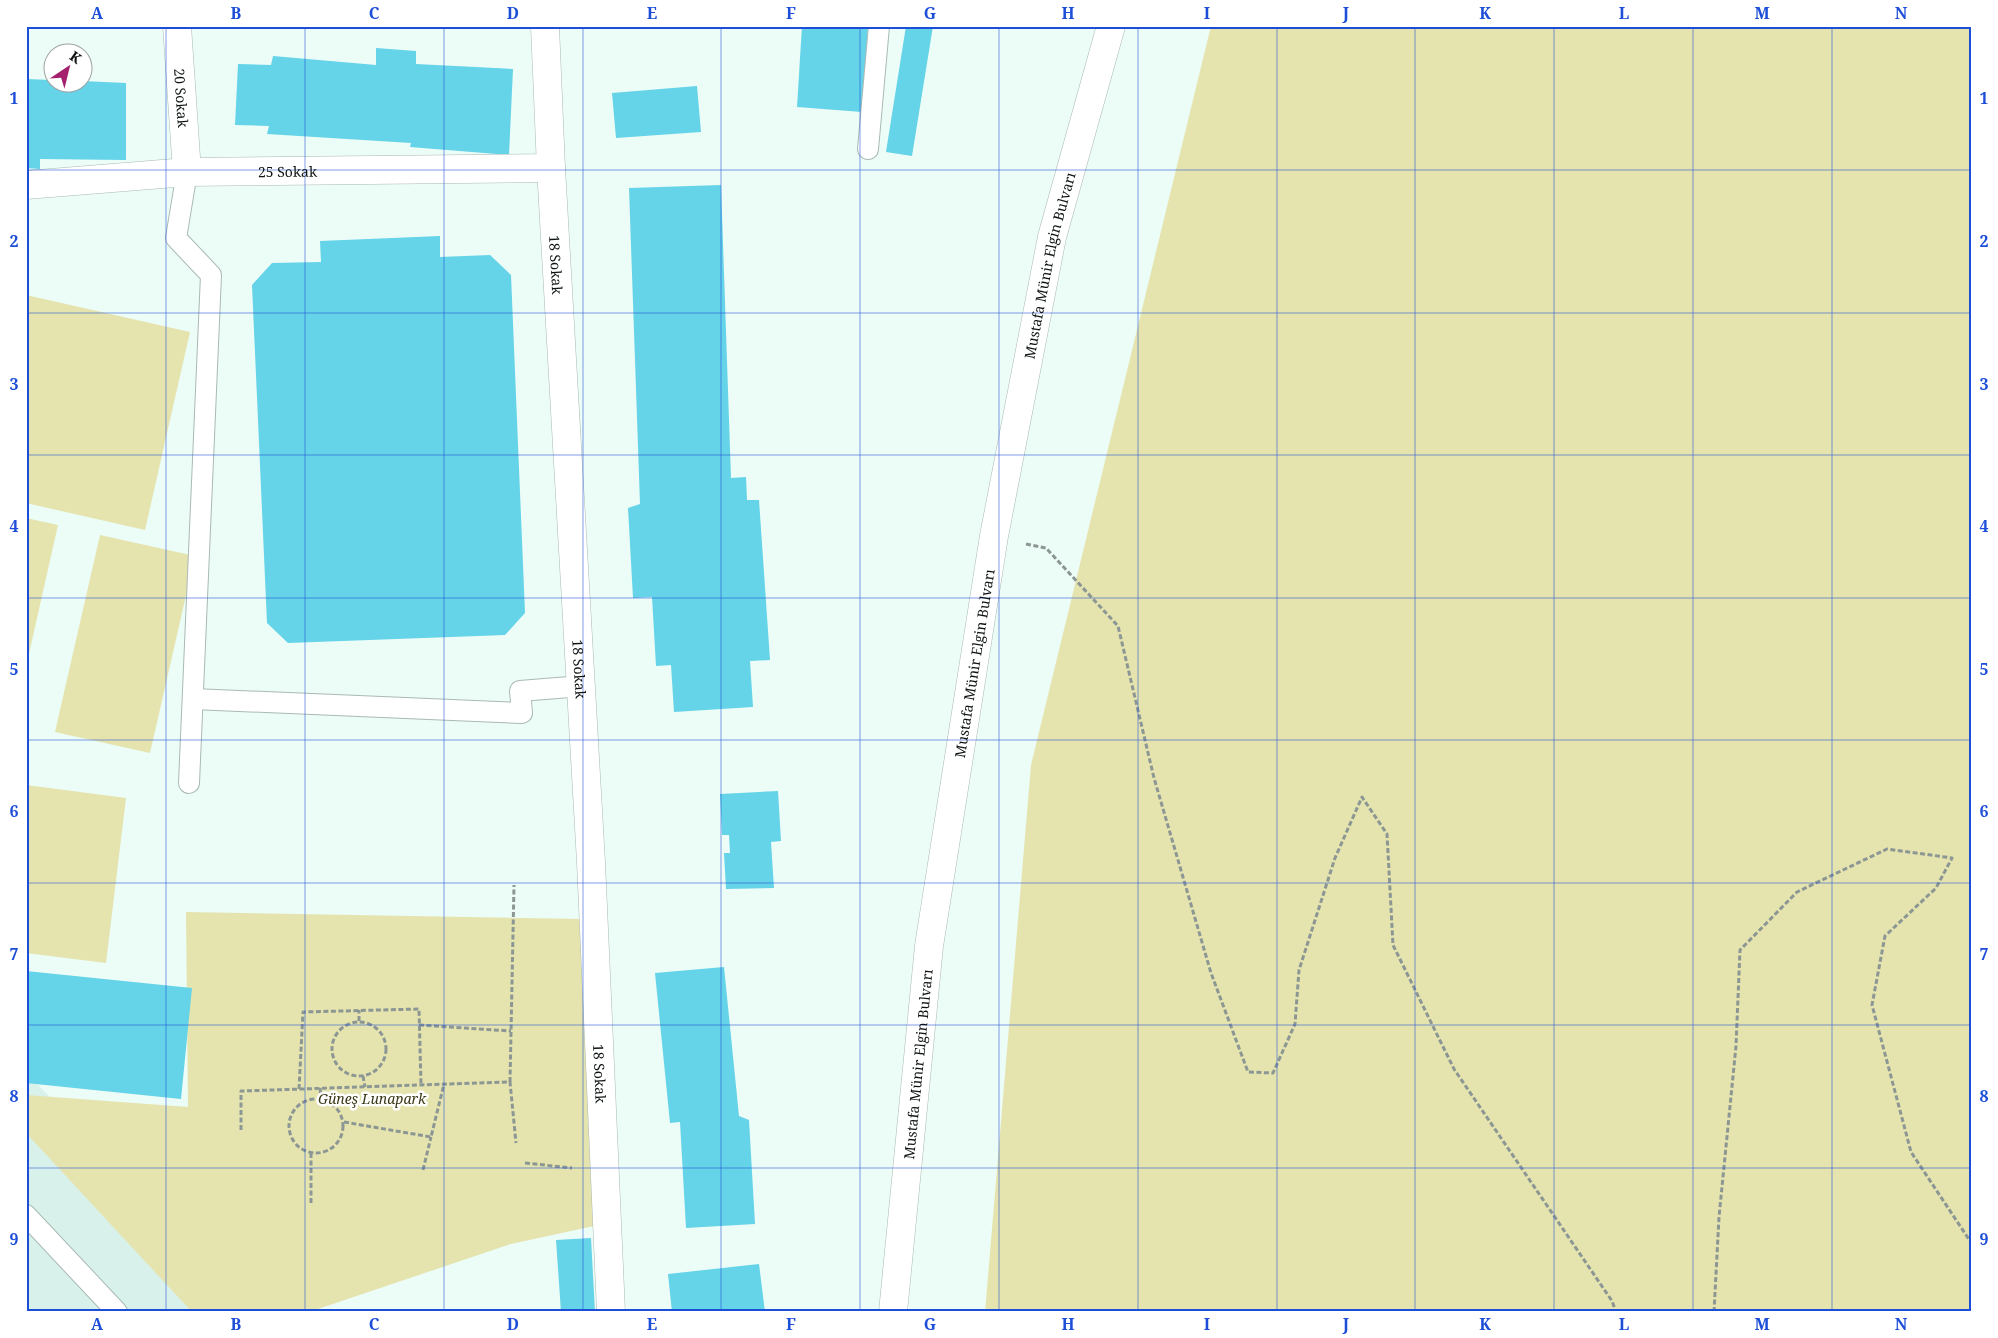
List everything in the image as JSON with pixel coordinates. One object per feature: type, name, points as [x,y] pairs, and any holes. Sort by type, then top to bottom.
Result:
[{"type":"street","name":"20 Sokak","points":[[177,26],[187,172]]},
{"type":"street","name":"18 Sokak","points":[[545,26],[551,168],[582,686],[611,1312]]},
{"type":"street","name":"Mustafa Münir Elgin Bulvarı","points":[[893,1312],[929,946],[994,536],[1052,236],[1111,26]]},
{"type":"street","name":"25 Sokak","points":[[26,185],[187,172],[551,168]]},
{"type":"lane","points":[[868,149],[879,26]]},
{"type":"lane","points":[[187,172],[176,238],[211,275],[189,783]]},
{"type":"lane","points":[[193,700],[522,714],[520,691],[582,686]]},
{"type":"lane","points":[[26,1215],[117,1312]]},
{"type":"path","points":[[994,536],[1046,548],[1118,626],[1154,778],[1211,973],[1248,1072],[1273,1073],[1295,1024],[1299,970],[1334,858],[1362,797],[1387,834],[1393,945],[1454,1069],[1612,1301],[1616,1312]]},
{"type":"path","points":[[1714,1312],[1719,1216],[1736,1046],[1740,950],[1796,892],[1887,849],[1952,858],[1936,888],[1885,936],[1872,1005],[1912,1152],[1972,1244]]},
{"type":"path","points":[[514,885],[510,1082],[516,1143]]},
{"type":"path","points":[[299,1089],[303,1012],[359,1010],[419,1009],[421,1085]]},
{"type":"path","points":[[359,1010],[359,1022]]},
{"type":"path","points":[[359,1022],[372,1024],[384,1036],[386,1045],[386,1054],[383,1062],[371,1074],[363,1076],[345,1073],[333,1058],[331,1049],[333,1038],[338,1031],[345,1025],[359,1022]]},
{"type":"path","points":[[419,1025],[511,1031]]},
{"type":"path","points":[[363,1076],[365,1087]]},
{"type":"path","points":[[241,1130],[242,1091],[510,1082]]},
{"type":"path","points":[[423,1170],[444,1084]]},
{"type":"path","points":[[320,1088],[321,1099]]},
{"type":"path","points":[[311,1099],[321,1099],[336,1106],[341,1114],[344,1122],[341,1139],[328,1151],[311,1153],[302,1150],[295,1144],[290,1136],[288,1126],[290,1116],[302,1102],[311,1099]]},
{"type":"path","points":[[344,1122],[432,1137]]},
{"type":"path","points":[[311,1153],[311,1203]]},
{"type":"path","points":[[525,1163],[605,1171]]},
{"type":"shaded area","points":[[26,1073],[264,1312],[26,1312]]},
{"type":"green space","points":[[1211,26],[1972,26],[1972,1312],[985,1312],[1031,765]]},
{"type":"green space","points":[[26,295],[190,332],[145,530],[26,503]]},
{"type":"green space","points":[[26,518],[58,525],[26,667]]},
{"type":"green space","points":[[100,535],[195,556],[150,753],[55,732]]},
{"type":"green space","points":[[26,785],[126,798],[106,963],[26,953]]},
{"type":"green space","name":"Güneş Lunapark","points":[[186,912],[581,919],[594,1226],[511,1244],[309,1312],[192,1312],[26,1133],[26,1095],[188,1107]]},
{"type":"building","points":[[802,26],[868,26],[862,112],[797,107]]},
{"type":"building","points":[[906,26],[933,26],[912,156],[886,152]]},
{"type":"building","points":[[376,48],[416,51],[416,64],[513,69],[509,155],[410,147],[411,143],[267,134],[269,126],[235,125],[238,64],[271,65],[273,56],[376,65]]},
{"type":"building","points":[[26,79],[42,80],[42,92],[92,92],[92,81],[126,83],[126,160],[40,159],[40,169],[26,168]]},
{"type":"building","points":[[697,86],[701,132],[616,138],[612,93]]},
{"type":"building","points":[[721,185],[731,478],[746,477],[747,500],[759,500],[770,660],[750,661],[753,707],[674,712],[671,665],[656,666],[652,597],[633,598],[628,508],[640,504],[629,188]]},
{"type":"building","points":[[440,236],[440,257],[490,255],[511,275],[525,613],[505,635],[288,643],[267,623],[252,285],[272,263],[321,262],[320,241]]},
{"type":"building","points":[[778,791],[781,841],[771,842],[774,888],[726,889],[724,853],[730,853],[729,835],[722,835],[720,794]]},
{"type":"building","points":[[724,967],[739,1116],[749,1120],[755,1224],[686,1228],[680,1122],[670,1123],[655,973]]},
{"type":"building","points":[[26,971],[192,988],[181,1099],[26,1083]]},
{"type":"building","points":[[591,1238],[595,1312],[561,1312],[556,1240]]},
{"type":"building","points":[[759,1264],[765,1312],[672,1312],[668,1274]]}]
